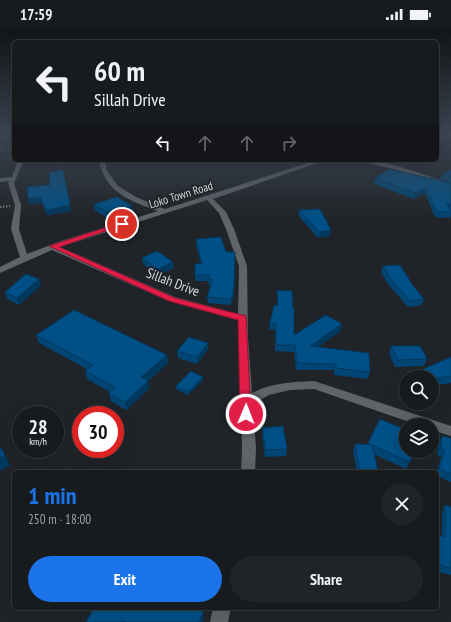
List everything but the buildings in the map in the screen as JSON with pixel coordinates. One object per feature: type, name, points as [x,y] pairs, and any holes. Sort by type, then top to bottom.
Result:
[{"type":"street","points":[[20,163],[11,183],[18,204],[15,229],[24,257]]},
{"type":"street","points":[[102,163],[102,171],[110,184],[127,196],[164,212]]},
{"type":"street","name":"Loko Town Road","points":[[0,270],[24,257],[53,246],[209,198],[315,163]]},
{"type":"street","points":[[371,163],[407,172],[451,186]]},
{"type":"street","points":[[0,180],[14,179]]},
{"type":"street","points":[[209,198],[222,212],[230,229],[242,266],[248,470]]},
{"type":"street","name":"Sillah Drive","points":[[53,246],[172,300],[243,318]]},
{"type":"street","points":[[246,402],[266,391],[290,386],[314,384],[451,430]]},
{"type":"street","points":[[219,622],[222,610]]},
{"type":"route","points":[[122,224],[79,239],[53,246],[142,285],[172,300],[243,318],[246,414]]}]
